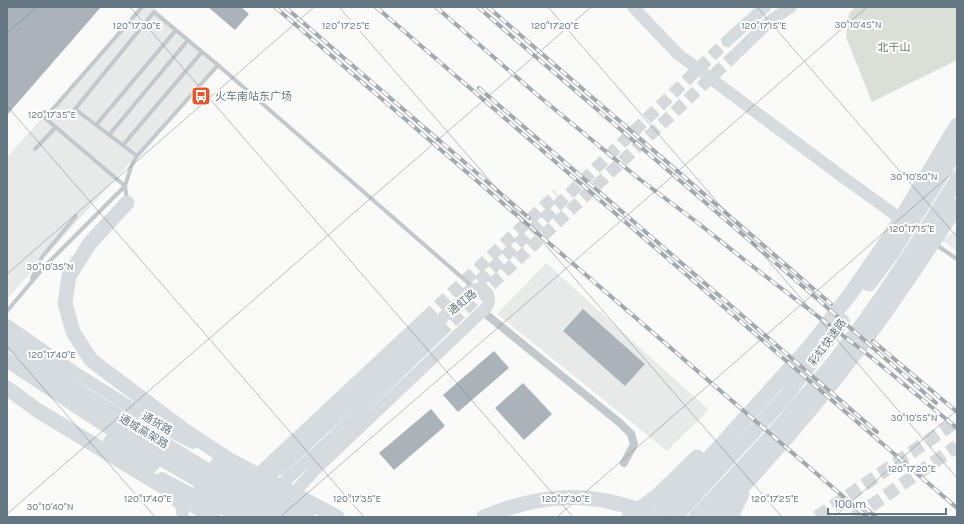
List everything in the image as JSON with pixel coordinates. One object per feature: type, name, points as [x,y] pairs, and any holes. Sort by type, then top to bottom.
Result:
[{"type":"highway","points":[[939,154],[957,119]]},
{"type":"highway","points":[[484,517],[504,509],[530,502],[553,498],[592,498],[612,501],[655,517],[810,346],[851,293],[885,244],[957,125]]},
{"type":"highway","name":"彩虹快速路","points":[[675,517],[786,396],[892,253],[957,150]]},
{"type":"highway","name":"彩虹快速路","points":[[696,517],[794,410],[853,337],[904,264],[957,180]]},
{"type":"highway","points":[[127,203],[90,243],[69,276],[65,303],[73,332],[91,360],[184,430],[228,460],[337,517]]},
{"type":"highway","points":[[714,517],[804,418],[840,373],[867,338],[957,206]]},
{"type":"highway","name":"通城高架路","points":[[7,341],[86,396],[283,517]]},
{"type":"highway","points":[[629,517],[657,496],[686,469],[767,379],[810,346]]},
{"type":"highway","name":"通城高架路","points":[[7,360],[124,438],[262,517]]},
{"type":"highway","points":[[7,372],[128,452],[196,490],[240,517]]},
{"type":"highway","points":[[7,388],[37,410],[216,513]]},
{"type":"highway","points":[[86,396],[119,410],[304,514],[320,517]]},
{"type":"highway","points":[[733,517],[733,512],[750,478]]},
{"type":"main road","points":[[633,7],[678,54],[927,238],[957,191]]},
{"type":"main road","points":[[756,7],[725,38],[764,7]]},
{"type":"main road","points":[[738,52],[770,21],[791,7]]},
{"type":"main road","points":[[902,220],[946,158],[957,139]]},
{"type":"main road","name":"通虹路","points":[[254,478],[280,469],[475,289],[482,288],[488,294],[489,302],[482,311],[316,469],[290,497]]},
{"type":"main road","name":"通虹路","points":[[209,517],[216,513],[254,478],[425,318]]},
{"type":"main road","name":"通货路","points":[[7,325],[73,371],[151,420],[254,478],[281,484],[290,497]]},
{"type":"main road","points":[[245,517],[326,444],[439,334]]},
{"type":"main road","points":[[7,383],[46,410],[107,448],[140,466],[216,513],[231,517]]},
{"type":"main road","points":[[140,466],[181,505],[183,517]]},
{"type":"main road","points":[[281,484],[316,469]]},
{"type":"main road","points":[[270,517],[290,497]]},
{"type":"street","points":[[482,311],[620,423],[631,434],[634,444],[624,463]]},
{"type":"lane","points":[[126,186],[45,118],[142,7]]},
{"type":"lane","points":[[137,156],[75,108],[154,12],[218,65],[475,289]]},
{"type":"lane","points":[[96,125],[176,30]]},
{"type":"lane","points":[[109,135],[188,40]]},
{"type":"lane","points":[[123,145],[202,52]]},
{"type":"lane","points":[[127,203],[126,186],[132,164],[137,156],[218,65]]},
{"type":"lane","points":[[35,149],[56,127]]},
{"type":"lane","points":[[7,311],[45,266],[126,186]]},
{"type":"lane","points":[[30,284],[42,256],[76,216]]},
{"type":"lane","points":[[927,238],[957,259]]},
{"type":"shaded area","points":[[142,7],[153,7],[218,65],[7,299],[7,157]]},
{"type":"shaded area","points":[[957,230],[957,252],[942,240]]},
{"type":"shaded area","points":[[546,263],[709,410],[667,451],[497,314]]},
{"type":"green space","name":"北干山","points":[[856,7],[957,7],[957,60],[872,102],[846,37],[849,13]]},
{"type":"building","points":[[7,7],[101,7],[7,115]]},
{"type":"building","points":[[208,7],[241,7],[249,14],[235,30]]},
{"type":"building","points":[[583,309],[645,364],[625,386],[563,331]]},
{"type":"building","points":[[494,351],[509,368],[458,412],[443,395]]},
{"type":"building","points":[[523,383],[552,414],[524,440],[495,408]]},
{"type":"building","points":[[431,409],[445,426],[394,470],[379,453]]},
{"type":"tunnel","points":[[466,294],[727,41]]},
{"type":"tunnel","points":[[439,334],[738,52]]},
{"type":"tunnel","points":[[425,318],[557,194]]},
{"type":"tunnel","points":[[817,517],[957,421]]},
{"type":"tunnel","points":[[855,517],[957,446]]},
{"type":"railway","points":[[275,7],[867,517]]},
{"type":"railway","points":[[285,7],[529,218]]},
{"type":"railway","points":[[376,7],[957,508]]},
{"type":"railway","points":[[436,7],[535,93],[638,178],[871,357],[957,428]]},
{"type":"railway","points":[[478,7],[806,289],[936,403]]},
{"type":"railway","points":[[488,7],[831,304]]},
{"type":"railway","points":[[479,88],[877,432]]},
{"type":"railway","points":[[873,341],[957,412]]},
{"type":"railway","points":[[864,507],[876,517]]},
{"type":"place","name":"火车南站东广场","points":[[201,96]]}]
